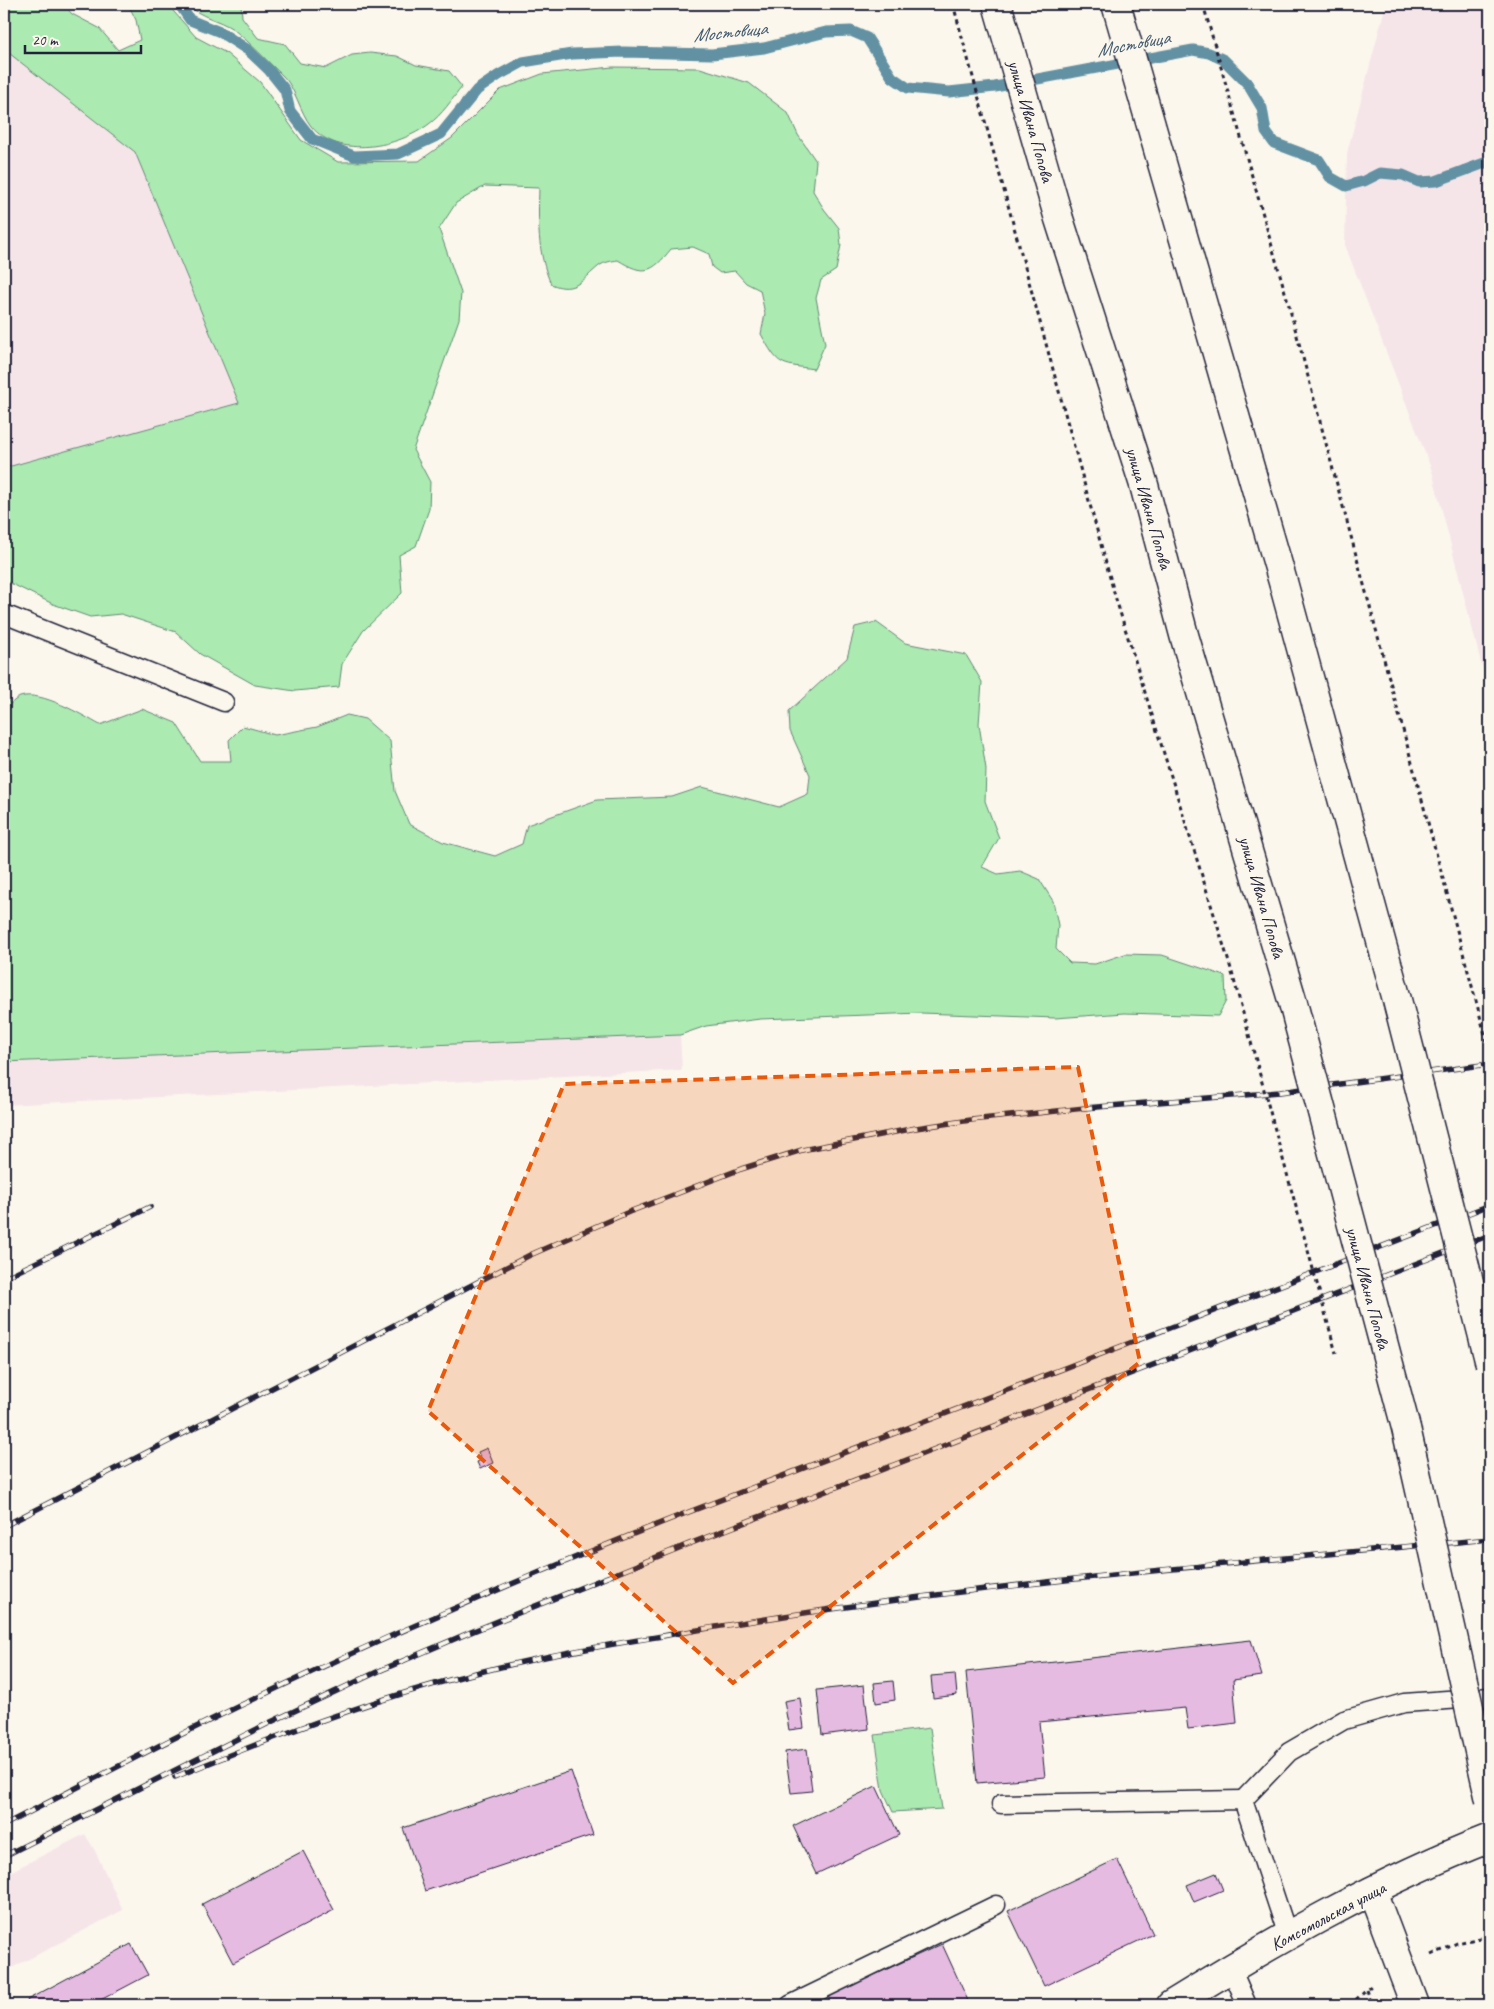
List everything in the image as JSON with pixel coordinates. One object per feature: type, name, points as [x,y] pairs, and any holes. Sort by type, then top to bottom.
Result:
[{"type":"main road","name":"улица Ивана Попова","points":[[997,4],[1059,219],[1144,485],[1184,635],[1293,1004],[1406,1428],[1490,1800]]},
{"type":"main road","points":[[1116,4],[1283,582],[1396,996],[1490,1364]]},
{"type":"main road","name":"Комсомольская улица","points":[[1170,2005],[1231,1968],[1372,1891],[1464,1848],[1490,1838]]},
{"type":"main road","points":[[1372,1891],[1415,2005]]},
{"type":"lane","points":[[4,614],[224,702]]},
{"type":"lane","points":[[1001,1804],[1243,1800],[1289,1752],[1344,1720],[1404,1703],[1490,1697]]},
{"type":"lane","points":[[1243,1800],[1288,1936]]},
{"type":"lane","points":[[790,2005],[996,1905]]},
{"type":"lane","points":[[1231,1968],[1247,2005]]},
{"type":"path","points":[[953,4],[1115,596],[1231,969],[1336,1353]]},
{"type":"path","points":[[1203,4],[1289,306],[1490,1053]]},
{"type":"path","points":[[1429,1956],[1457,1943],[1490,1936]]},
{"type":"path","points":[[1350,2005],[1375,1983]]},
{"type":"path","points":[[1367,1990],[1372,2005]]},
{"type":"highlighted area","points":[[1078,1067],[1140,1362],[733,1683],[428,1411],[564,1084]]},
{"type":"shaded area","points":[[1386,4],[1490,4],[1490,698],[1432,471],[1345,245],[1347,153]]},
{"type":"shaded area","points":[[4,47],[135,152],[239,403],[4,468]]},
{"type":"shaded area","points":[[680,1035],[682,1070],[4,1105],[4,1062]]},
{"type":"shaded area","points":[[85,1834],[123,1910],[4,1972],[4,1875]]},
{"type":"green space","points":[[4,4],[63,4],[72,14],[99,28],[118,50],[140,40],[136,20],[128,4],[167,4],[196,37],[226,53],[260,82],[301,140],[338,162],[419,161],[452,138],[500,90],[542,74],[613,67],[700,68],[749,83],[788,113],[798,135],[816,161],[813,191],[839,228],[841,245],[836,270],[821,280],[816,298],[825,344],[814,369],[781,362],[776,358],[761,334],[765,314],[760,290],[746,283],[735,271],[720,273],[712,267],[709,254],[693,247],[671,249],[658,263],[647,270],[635,268],[618,260],[601,265],[578,284],[559,287],[551,284],[546,272],[541,249],[539,188],[485,186],[456,203],[439,229],[461,293],[459,319],[413,450],[430,482],[429,509],[416,546],[399,555],[402,593],[363,631],[342,664],[339,687],[295,691],[255,685],[200,654],[176,632],[121,614],[90,617],[53,604],[4,580],[4,468],[239,403],[135,152],[5,50]]},
{"type":"green space","points":[[187,4],[241,4],[242,17],[258,38],[285,44],[300,63],[326,68],[352,55],[370,53],[397,56],[416,65],[449,71],[462,87],[443,112],[434,120],[402,139],[386,144],[369,146],[352,146],[337,143],[323,137],[311,126],[287,81],[246,40],[233,29],[192,9]]},
{"type":"green space","points":[[876,622],[905,643],[966,655],[982,682],[979,724],[986,769],[985,801],[999,838],[982,867],[998,874],[1020,871],[1039,879],[1053,901],[1058,925],[1056,949],[1070,963],[1095,964],[1125,954],[1162,955],[1225,976],[1226,1001],[1218,1016],[1125,1013],[1055,1018],[921,1013],[760,1019],[706,1026],[680,1035],[4,1062],[4,691],[10,704],[20,697],[39,697],[83,715],[100,725],[142,709],[176,723],[200,761],[231,761],[229,740],[243,726],[275,735],[317,727],[347,715],[365,719],[390,741],[395,791],[409,824],[443,842],[495,856],[522,844],[527,825],[597,800],[672,797],[702,787],[779,807],[808,794],[810,775],[790,731],[789,711],[847,658],[855,627]]},
{"type":"green space","points":[[930,1728],[942,1809],[893,1812],[883,1790],[875,1735]]},
{"type":"building","points":[[487,1448],[493,1463],[480,1469],[477,1462],[481,1460],[478,1452]]},
{"type":"building","points":[[1251,1640],[1262,1676],[1233,1680],[1237,1723],[1188,1729],[1185,1708],[1039,1722],[1045,1777],[977,1783],[966,1672]]},
{"type":"building","points":[[955,1674],[957,1695],[933,1698],[931,1676]]},
{"type":"building","points":[[893,1681],[895,1700],[876,1703],[874,1683]]},
{"type":"building","points":[[864,1685],[869,1729],[822,1735],[817,1690]]},
{"type":"building","points":[[800,1698],[804,1728],[789,1730],[784,1701]]},
{"type":"building","points":[[807,1749],[812,1791],[791,1793],[785,1752]]},
{"type":"building","points":[[571,1771],[593,1835],[425,1891],[403,1828]]},
{"type":"building","points":[[876,1786],[899,1835],[816,1874],[793,1826]]},
{"type":"building","points":[[303,1851],[334,1910],[233,1963],[202,1904]]},
{"type":"building","points":[[1117,1859],[1153,1934],[1044,1986],[1008,1911]]},
{"type":"building","points":[[1216,1873],[1223,1890],[1194,1902],[1187,1885]]},
{"type":"building","points":[[131,1944],[148,1975],[91,2005],[30,2005],[27,2000]]},
{"type":"building","points":[[942,1944],[970,2005],[808,2005]]},
{"type":"waterway","name":"Мостовица","points":[[179,4],[190,20],[220,32],[248,50],[269,70],[285,90],[290,111],[312,139],[354,156],[398,154],[441,134],[477,90],[523,62],[572,54],[623,52],[712,54],[764,48],[826,32],[851,31],[867,38],[892,77],[908,88],[949,92],[995,87],[1193,50],[1209,53],[1224,60],[1247,83],[1262,108],[1266,132],[1274,143],[1319,160],[1330,177],[1346,186],[1364,181],[1380,173],[1403,175],[1419,182],[1436,181],[1490,161]]},
{"type":"railway","points":[[4,1526],[530,1255],[629,1212],[741,1169],[802,1150],[916,1128],[971,1120],[1085,1108],[1280,1092],[1482,1065]]},
{"type":"railway","points":[[4,1825],[159,1745],[254,1699],[413,1626],[573,1558],[1490,1205]]},
{"type":"railway","points":[[4,1278],[150,1207]]},
{"type":"railway","points":[[4,1856],[271,1722],[379,1671],[471,1632],[689,1544],[1490,1235]]},
{"type":"railway","points":[[175,1777],[305,1726],[437,1683],[586,1649],[786,1616],[986,1589],[1188,1567],[1490,1539]]}]
